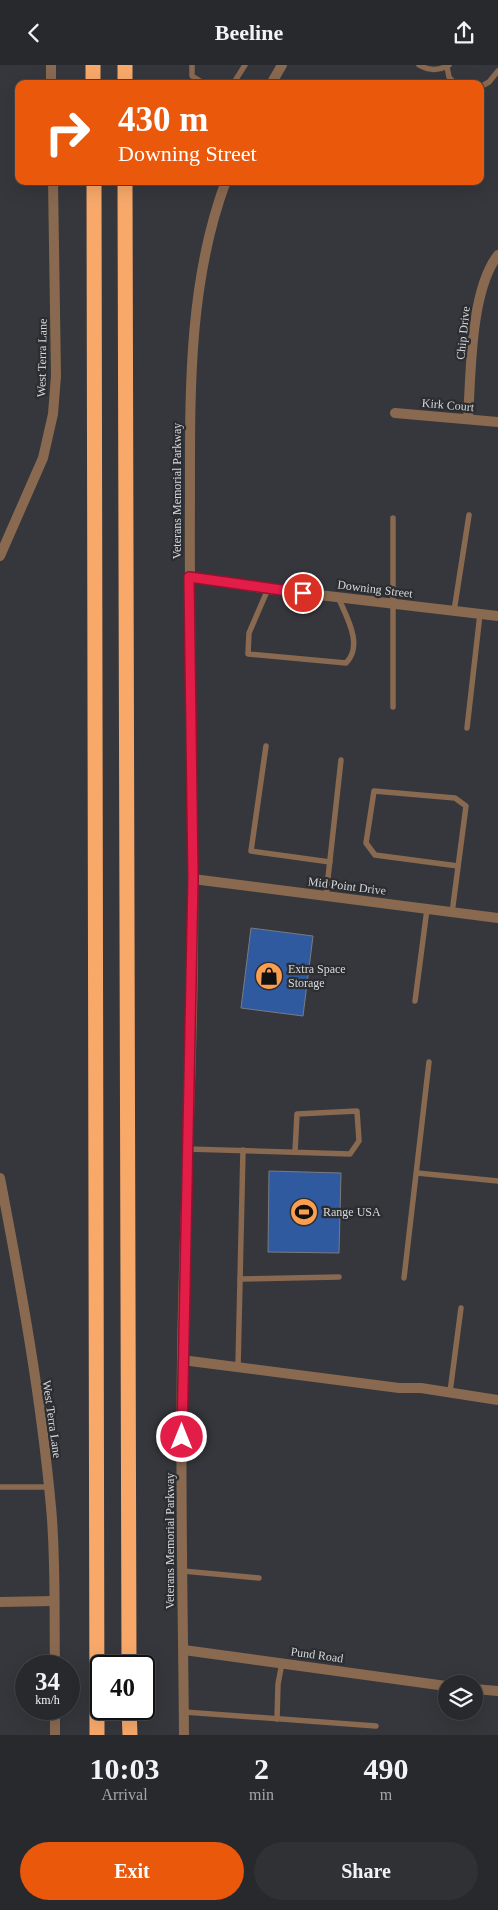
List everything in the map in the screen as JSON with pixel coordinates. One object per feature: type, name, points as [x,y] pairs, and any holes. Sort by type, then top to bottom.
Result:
[{"type":"highway","points":[[93,65],[93,80]]},
{"type":"highway","points":[[125,65],[125,80]]},
{"type":"highway","points":[[94,185],[97,1735]]},
{"type":"highway","points":[[126,185],[129,1655]]},
{"type":"highway","points":[[130,1720],[130,1735]]},
{"type":"street","points":[[51,65],[51,80]]},
{"type":"street","points":[[273,80],[282,65]]},
{"type":"street","name":"West Terra Lane","points":[[0,556],[43,458],[53,414],[56,376],[53,185]]},
{"type":"street","name":"Veterans Memorial Parkway","points":[[184,1735],[182,1361],[193,879],[189,577],[191,385],[194,330],[210,235],[225,185]]},
{"type":"street","name":"Chip Drive","points":[[468,419],[472,354],[480,296],[490,265],[498,255]]},
{"type":"street","name":"Kirk Court","points":[[395,413],[498,422]]},
{"type":"street","name":"Downing Street","points":[[189,577],[268,589],[498,616]]},
{"type":"street","name":"Mid Point Drive","points":[[193,879],[498,918]]},
{"type":"street","name":"West Terra Lane","points":[[0,1178],[22,1295],[49,1487],[53,1535],[55,1655]]},
{"type":"street","points":[[182,1361],[399,1388],[450,1392],[498,1400]]},
{"type":"street","points":[[0,1602],[54,1601]]},
{"type":"street","name":"Pund Road","points":[[184,1650],[438,1685]]},
{"type":"street","points":[[483,1690],[498,1691]]},
{"type":"street","points":[[55,1720],[55,1735]]},
{"type":"lane","points":[[192,65],[192,76],[198,80]]},
{"type":"lane","points":[[236,80],[246,65]]},
{"type":"lane","points":[[419,65],[431,69],[448,66],[449,77],[452,80]]},
{"type":"lane","points":[[484,85],[489,82],[498,71]]},
{"type":"lane","points":[[454,611],[469,515]]},
{"type":"lane","points":[[392,518],[393,707]]},
{"type":"lane","points":[[268,589],[248,633],[248,654],[346,663],[351,659],[355,639],[338,597]]},
{"type":"lane","points":[[467,728],[480,614]]},
{"type":"lane","points":[[266,746],[251,851],[330,862]]},
{"type":"lane","points":[[326,896],[341,760]]},
{"type":"lane","points":[[452,913],[466,807],[455,798],[374,791],[366,843],[374,855],[458,866]]},
{"type":"lane","points":[[415,1001],[426,909]]},
{"type":"lane","points":[[404,1278],[429,1062]]},
{"type":"lane","points":[[187,1149],[350,1154],[359,1141],[357,1111],[297,1114],[295,1152]]},
{"type":"lane","points":[[238,1367],[243,1150]]},
{"type":"lane","points":[[417,1173],[498,1181]]},
{"type":"lane","points":[[240,1279],[339,1277]]},
{"type":"lane","points":[[450,1392],[461,1308]]},
{"type":"lane","points":[[0,1487],[49,1487]]},
{"type":"lane","points":[[183,1571],[259,1578]]},
{"type":"lane","points":[[277,1719],[278,1684],[282,1663]]},
{"type":"lane","points":[[184,1712],[376,1726]]},
{"type":"building","points":[[251,928],[313,936],[303,1016],[241,1008]]},
{"type":"building","name":"Range USA","points":[[269,1171],[341,1173],[339,1253],[268,1252]]},
{"type":"place","name":"Extra Space Storage","points":[[269,976]]},
{"type":"place","name":"Range USA","points":[[304,1212]]},
{"type":"route","points":[[182,1437],[193,879],[189,577],[303,593]]}]
